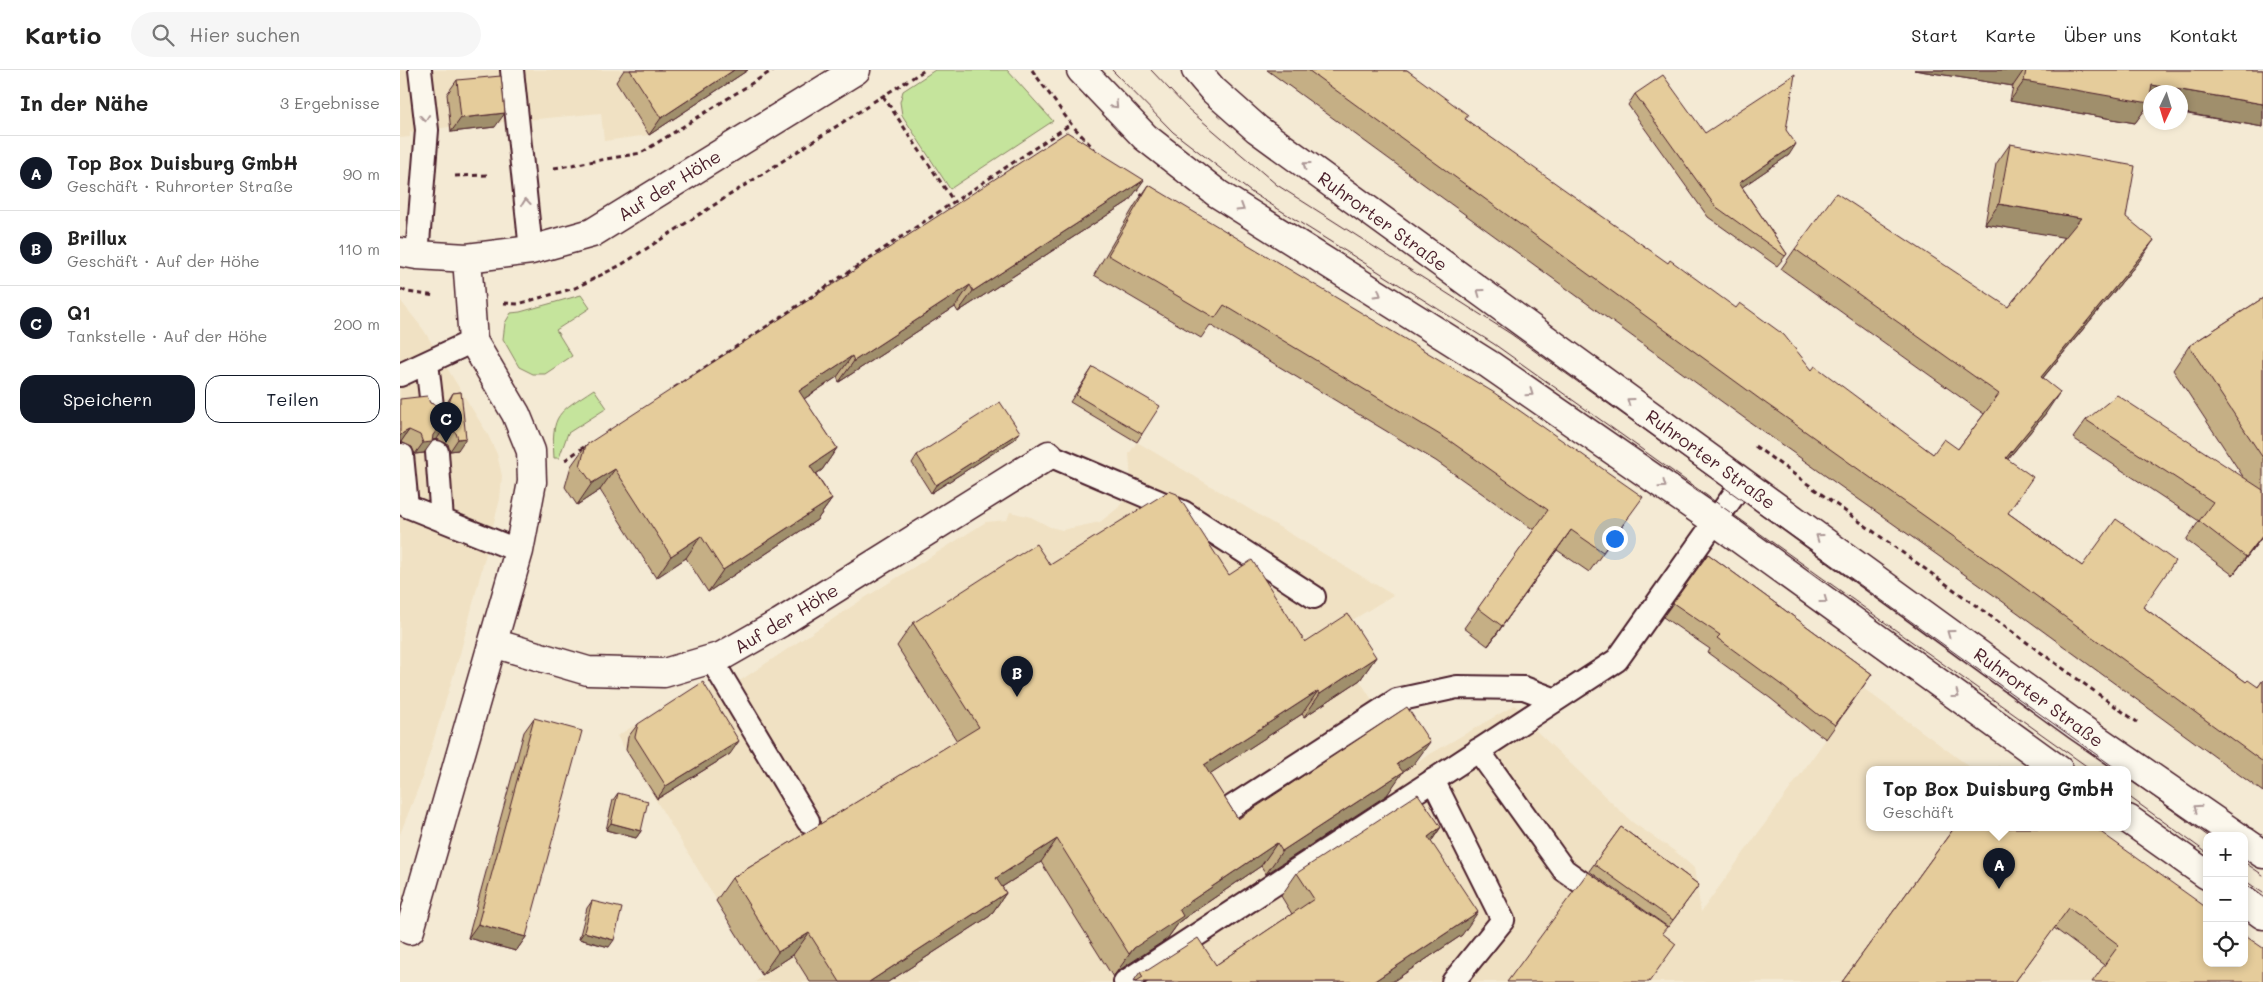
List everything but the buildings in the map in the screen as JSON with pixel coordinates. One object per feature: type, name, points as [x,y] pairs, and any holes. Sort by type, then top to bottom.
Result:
[{"type":"main road","name":"Auf der Höhe","points":[[409,253],[467,258],[531,250],[592,233],[856,70]]},
{"type":"main road","points":[[1082,70],[1145,137],[1218,194],[1490,365],[1715,521],[2053,766]]},
{"type":"main road","name":"Ruhrorter Straße","points":[[1196,70],[1213,90],[1257,129],[2076,725],[2231,832]]},
{"type":"main road","points":[[410,930],[519,551],[532,482],[531,451],[516,414],[473,341],[467,258]]},
{"type":"main road","name":"Auf der Höhe","points":[[493,643],[588,671],[664,673],[722,656],[780,623],[1049,455]]},
{"type":"main road","points":[[2131,821],[2203,872]]},
{"type":"main road","points":[[2248,844],[2263,854]]},
{"type":"main road","points":[[2248,905],[2263,915]]},
{"type":"lane","points":[[409,253],[423,178],[427,130],[420,70]]},
{"type":"lane","points":[[512,70],[531,250]]},
{"type":"lane","points":[[400,375],[473,341]]},
{"type":"lane","points":[[427,363],[432,406]]},
{"type":"lane","points":[[437,452],[442,520]]},
{"type":"lane","points":[[402,455],[406,506],[519,551]]},
{"type":"lane","points":[[1049,455],[1183,512],[1314,597]]},
{"type":"lane","points":[[1125,982],[1617,660],[1743,482]]},
{"type":"lane","points":[[711,659],[808,821]]},
{"type":"lane","points":[[1221,814],[1397,700],[1457,687],[1524,688],[1556,700]]},
{"type":"lane","points":[[1478,750],[1564,870],[1626,914]]},
{"type":"lane","points":[[1433,780],[1503,920],[1453,982]]},
{"type":"path","points":[[423,178],[523,173],[641,153],[773,70]]},
{"type":"path","points":[[1032,70],[1071,124],[1100,156]]},
{"type":"path","points":[[883,96],[954,202]]},
{"type":"path","points":[[673,388],[1071,124]]},
{"type":"path","points":[[1128,182],[1150,200]]},
{"type":"path","points":[[532,482],[590,443]]},
{"type":"shaded area","points":[[400,70],[634,70],[616,82],[649,135],[604,141],[601,113],[495,123],[495,127],[451,132],[450,127],[410,132],[410,137],[400,138]]},
{"type":"shaded area","points":[[400,300],[423,329],[487,433],[497,454],[502,476],[500,499],[460,654],[421,781],[400,834]]},
{"type":"shaded area","points":[[1137,442],[1393,595],[1330,634],[1413,764],[1515,705],[1529,724],[1632,822],[1676,852],[1694,868],[1701,912],[1863,688],[1969,766],[1866,766],[1866,831],[2057,831],[2203,959],[2203,967],[2219,967],[2263,982],[755,982],[762,975],[617,736],[635,725],[638,730],[694,695],[741,680],[863,599],[986,522],[1007,520],[1010,512],[1031,517],[1050,527],[1062,530],[1100,522],[1118,508],[1124,500],[1131,481],[1129,454]]},
{"type":"green space","points":[[935,70],[1007,70],[1053,121],[950,189],[902,115],[900,102],[903,91]]},
{"type":"green space","points":[[581,295],[590,308],[556,330],[572,356],[545,374],[533,374],[519,367],[503,339],[505,323],[511,313]]},
{"type":"green space","points":[[594,389],[607,408],[568,433],[559,458],[554,458],[554,432],[559,416],[572,404]]},
{"type":"tram line","points":[[1112,70],[1173,132],[1251,192],[1494,344],[2086,766]]},
{"type":"tram line","points":[[1151,70],[1187,108],[1277,185],[1511,334],[2112,766]]},
{"type":"tram line","points":[[2131,780],[2203,832]]},
{"type":"tram line","points":[[2131,798],[2203,850]]},
{"type":"tram line","points":[[2248,865],[2263,875]]},
{"type":"tram line","points":[[2248,883],[2263,893]]},
{"type":"place","name":"Q1","points":[[446,443]]},
{"type":"place","name":"Brillux","points":[[1017,697]]},
{"type":"place","name":"Top Box Duisburg GmbH","points":[[1999,889]]}]
